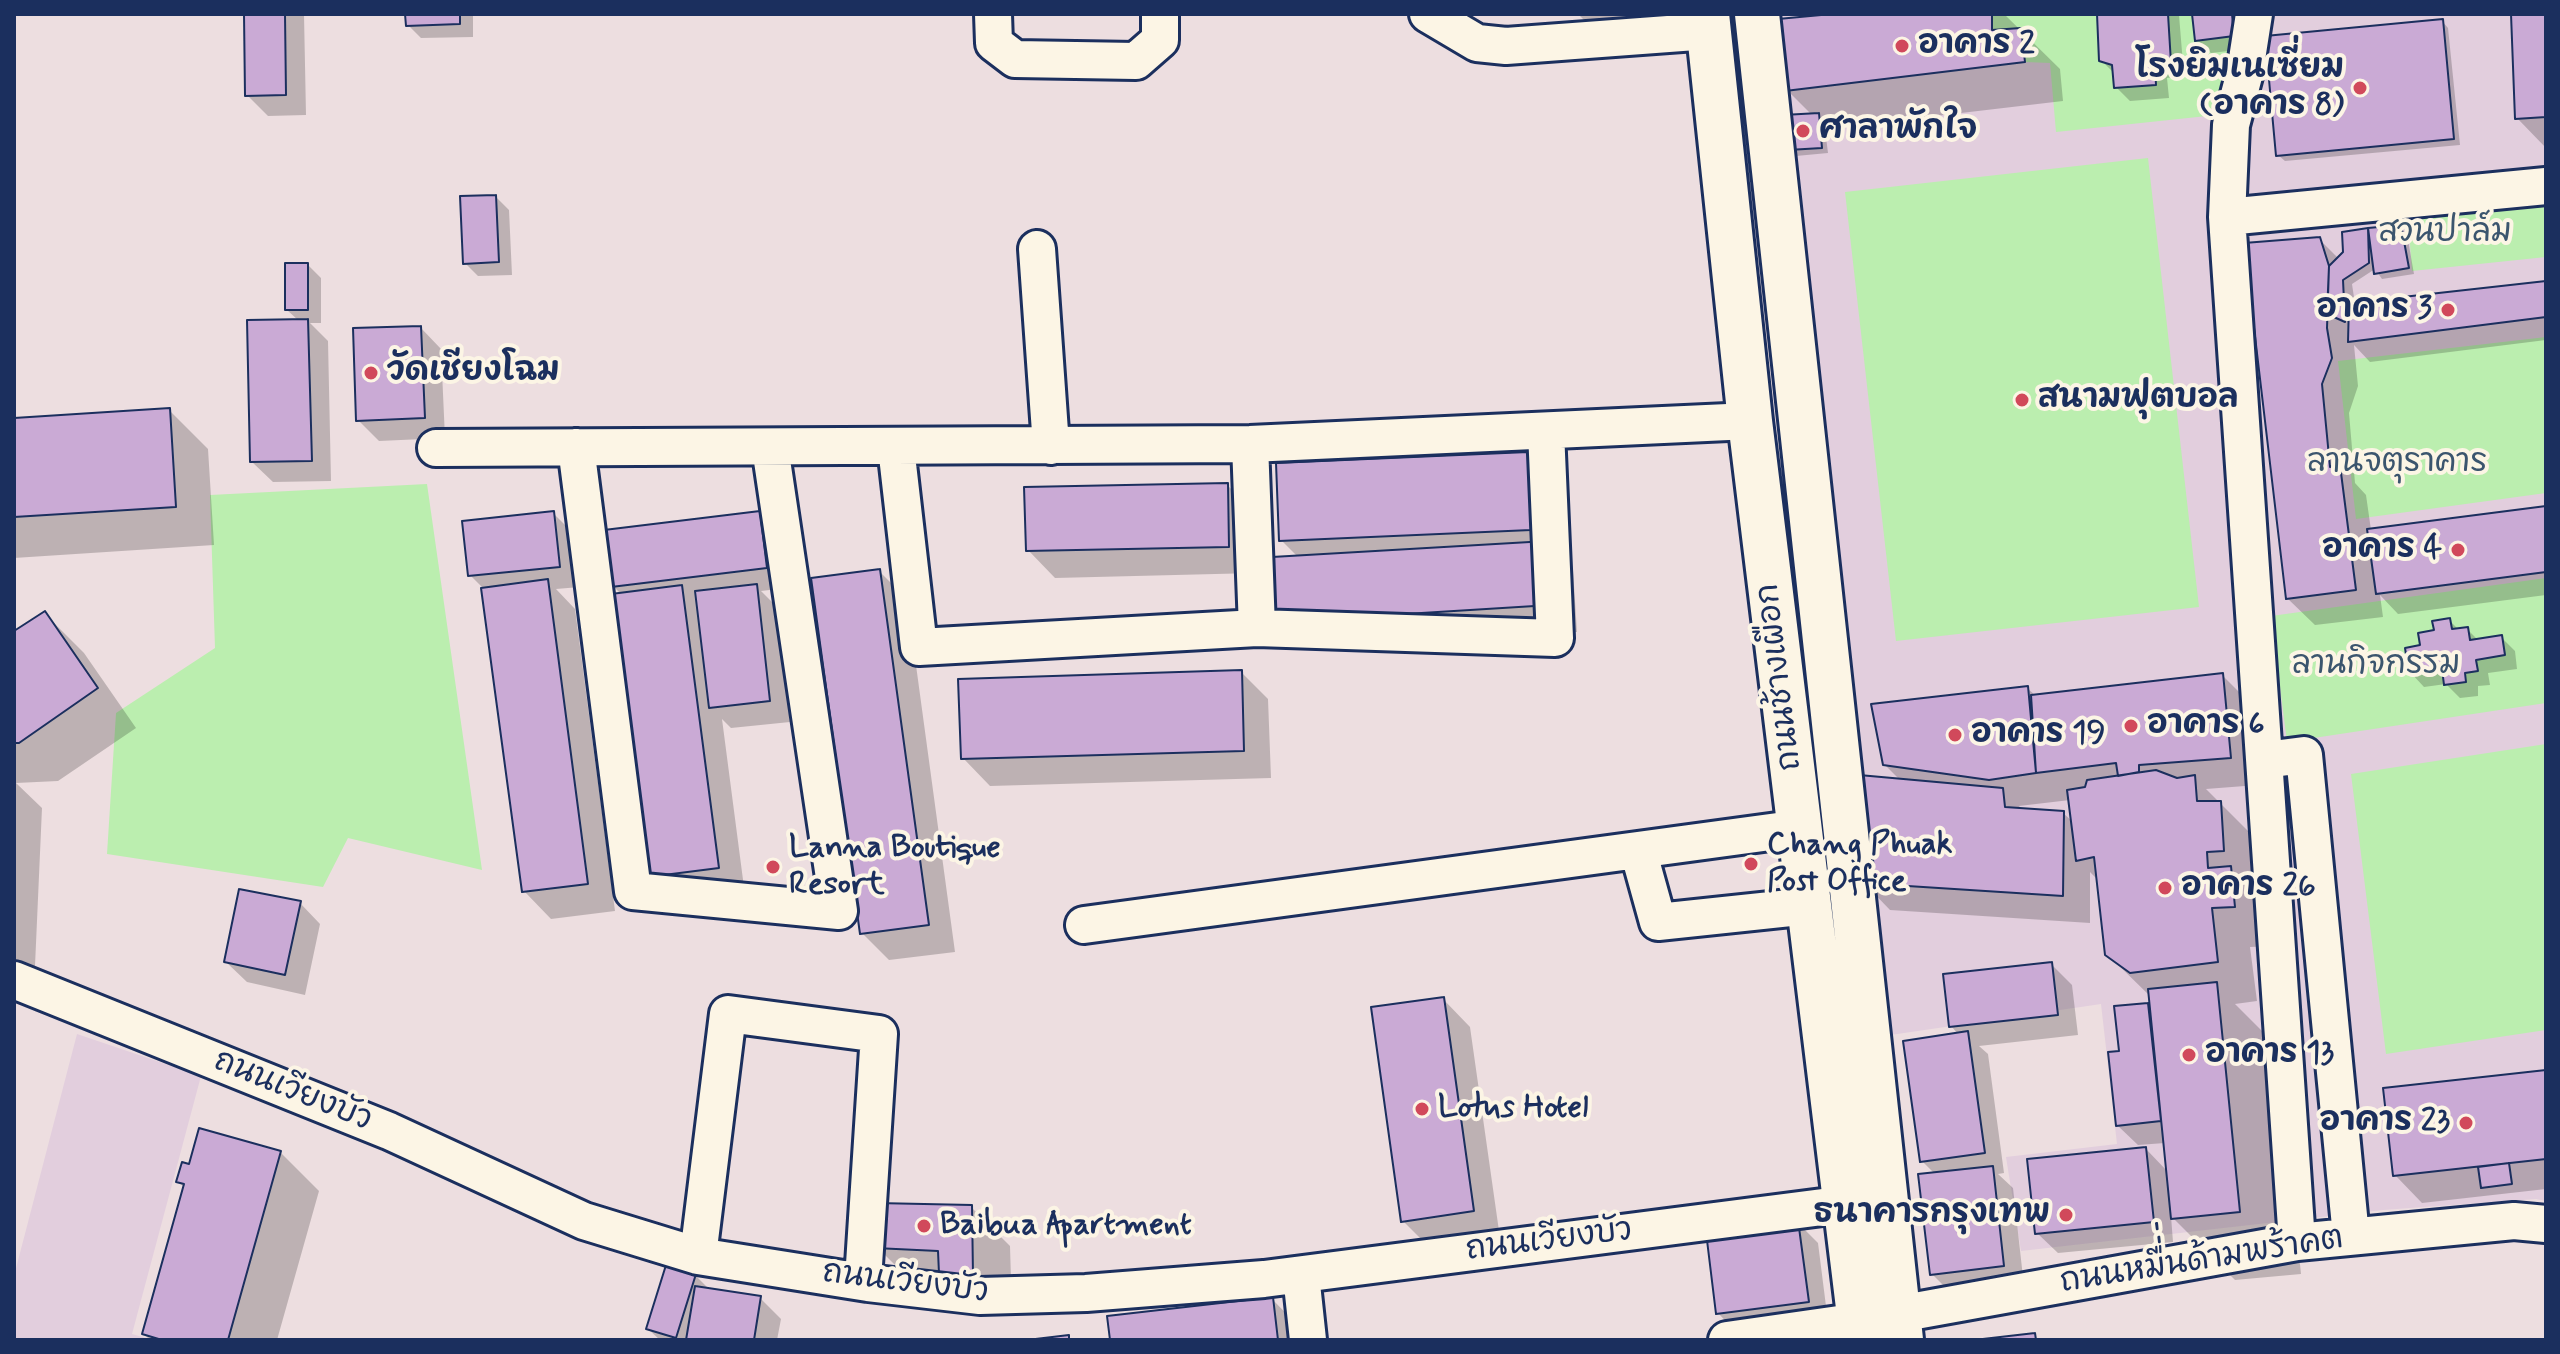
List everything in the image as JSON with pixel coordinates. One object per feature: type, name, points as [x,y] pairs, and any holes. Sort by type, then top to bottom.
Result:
[{"type":"main road","name":"ถนนช้างเผือก","points":[[1757,14],[1880,1329]]},
{"type":"main road","name":"ถนนช้างเผือก","points":[[1708,23],[1750,421],[1846,1204],[1880,1329]]},
{"type":"street","points":[[993,14],[994,43],[1015,59],[1136,61],[1160,40],[1160,14]]},
{"type":"street","points":[[1428,14],[1477,43],[1506,46],[1708,23]]},
{"type":"street","points":[[2254,14],[2245,72],[2231,125],[2227,217],[2297,1242]]},
{"type":"street","points":[[2227,217],[2546,186]]},
{"type":"street","points":[[1037,249],[1051,446]]},
{"type":"street","points":[[436,448],[1250,444],[1750,421]]},
{"type":"street","points":[[896,447],[919,647],[1257,628],[1555,638],[1546,431]]},
{"type":"street","points":[[1250,444],[1257,628]]},
{"type":"street","points":[[576,447],[633,891],[839,911],[770,447]]},
{"type":"street","points":[[2265,760],[2304,755],[2351,1236]]},
{"type":"street","points":[[1084,925],[1800,828]]},
{"type":"street","points":[[1638,850],[1658,922],[1809,906]]},
{"type":"street","name":"ถนนเวียงบัว","points":[[14,980],[389,1131],[584,1221],[698,1256],[980,1296],[1086,1293],[1301,1275],[1846,1204]]},
{"type":"street","points":[[698,1256],[728,1014],[879,1034],[863,1280]]},
{"type":"street","name":"ถนนหมื่่นด้ามพร้าคต","points":[[1727,1340],[1880,1329],[2297,1242],[2514,1221],[2546,1224]]},
{"type":"street","points":[[1301,1275],[1308,1340]]},
{"type":"shaded area","points":[[1769,14],[2546,14],[2546,1201],[2536,1199],[2383,1210],[2021,1251],[2006,1157],[2117,1144],[2101,1004],[1877,1037],[1861,883],[2063,896],[2064,811],[2005,807],[2003,788],[1848,774]]},
{"type":"shaded area","points":[[77,1034],[201,1076],[132,1334],[153,1340],[14,1340],[14,1276]]},
{"type":"green space","points":[[1992,14],[2243,14],[2232,79],[2207,116],[2056,132],[2050,63],[2025,62],[2021,28],[1992,30]]},
{"type":"green space","name":"สนามฟุตบอล","points":[[2148,158],[2199,607],[1896,641],[1845,192]]},
{"type":"green space","name":"สวนปาล์ม","points":[[2546,192],[2546,257],[2412,271],[2407,205]]},
{"type":"green space","name":"ลานจตุราคาร","points":[[2546,337],[2546,493],[2356,519],[2338,361]]},
{"type":"green space","points":[[427,484],[482,870],[348,838],[323,887],[107,854],[116,713],[215,648],[210,495]]},
{"type":"green space","name":"ลานกิจกรรม","points":[[2546,578],[2546,703],[2287,742],[2271,616]]},
{"type":"green space","name":"ลานกิจกรรม","points":[[2546,744],[2546,1030],[2386,1054],[2351,774]]},
{"type":"building","points":[[244,14],[285,14],[286,95],[245,96]]},
{"type":"building","points":[[405,14],[460,14],[460,24],[406,26]]},
{"type":"building","name":"อาคาร 2","points":[[1832,14],[1992,14],[1992,30],[2021,28],[2025,62],[1785,91],[1778,19]]},
{"type":"building","points":[[2097,14],[2168,14],[2171,63],[2155,65],[2156,85],[2114,88],[2112,65],[2099,61]]},
{"type":"building","points":[[2192,14],[2232,14],[2234,36],[2195,41]]},
{"type":"building","points":[[2511,14],[2546,14],[2546,117],[2515,119]]},
{"type":"building","name":"โรงยิมเนเซี่ยม (อาคาร 8)","points":[[2443,19],[2454,139],[2276,156],[2265,36]]},
{"type":"building","name":"ศาลาพักใจ","points":[[1819,113],[1822,148],[1788,150],[1783,115]]},
{"type":"building","points":[[496,195],[499,262],[463,264],[460,196]]},
{"type":"building","points":[[2401,225],[2409,268],[2374,274],[2368,228]]},
{"type":"building","points":[[2368,228],[2369,263],[2343,280],[2345,322],[2327,314],[2329,266],[2343,252],[2342,232]]},
{"type":"building","points":[[2320,237],[2329,266],[2327,328],[2332,358],[2322,384],[2330,467],[2340,465],[2356,590],[2286,599],[2244,243]]},
{"type":"building","points":[[285,263],[308,263],[308,310],[285,310]]},
{"type":"building","name":"อาคาร 3","points":[[2546,281],[2546,317],[2348,342],[2349,303]]},
{"type":"building","points":[[308,319],[312,461],[250,462],[247,320]]},
{"type":"building","points":[[421,326],[425,418],[356,421],[353,328]]},
{"type":"building","points":[[170,408],[176,507],[14,517],[14,418]]},
{"type":"building","points":[[1528,452],[1531,530],[1279,541],[1276,463]]},
{"type":"building","points":[[1228,483],[1229,547],[1026,551],[1024,487]]},
{"type":"building","name":"อาคาร 4","points":[[2546,506],[2546,572],[2376,594],[2367,529]]},
{"type":"building","points":[[554,511],[560,567],[468,576],[462,521]]},
{"type":"building","points":[[760,511],[767,568],[611,587],[604,530]]},
{"type":"building","points":[[1547,541],[1551,605],[1276,622],[1272,557]]},
{"type":"building","points":[[880,569],[929,925],[860,934],[811,578]]},
{"type":"building","points":[[548,579],[588,884],[522,892],[481,588]]},
{"type":"building","points":[[757,584],[770,701],[709,708],[695,591]]},
{"type":"building","points":[[682,585],[719,868],[648,877],[611,594]]},
{"type":"building","points":[[45,611],[98,688],[19,743],[14,743],[14,631]]},
{"type":"building","points":[[2450,618],[2452,629],[2468,627],[2470,640],[2502,635],[2505,655],[2476,660],[2478,671],[2465,673],[2466,682],[2444,685],[2442,669],[2409,674],[2405,648],[2420,645],[2418,633],[2434,630],[2432,621]]},
{"type":"building","points":[[1242,670],[1244,751],[961,759],[958,679]]},
{"type":"building","name":"อาคาร 6","points":[[2223,673],[2231,758],[2139,765],[2139,772],[2118,776],[2116,763],[2036,773],[2031,695]]},
{"type":"building","name":"อาคาร 19","points":[[2028,686],[2036,773],[1989,780],[1883,765],[1871,704]]},
{"type":"building","name":"อาคาร 26","points":[[2156,770],[2177,778],[2195,775],[2197,801],[2221,801],[2224,851],[2207,852],[2208,868],[2231,866],[2235,907],[2212,908],[2218,962],[2130,973],[2105,955],[2094,857],[2076,861],[2067,790],[2085,787],[2087,780]]},
{"type":"building","points":[[1848,774],[2003,788],[2005,807],[2064,811],[2063,896],[1861,883]]},
{"type":"building","points":[[239,889],[301,901],[285,975],[224,962]]},
{"type":"building","points":[[2052,962],[2058,1015],[1949,1027],[1943,974]]},
{"type":"building","name":"อาคาร 13","points":[[2217,982],[2240,1212],[2171,1219],[2148,989]]},
{"type":"building","name":"Lotus Hotel","points":[[1444,997],[1474,1211],[1401,1222],[1371,1007]]},
{"type":"building","points":[[2148,1003],[2161,1121],[2116,1126],[2108,1052],[2119,1051],[2114,1006]]},
{"type":"building","points":[[1968,1031],[1985,1153],[1920,1162],[1903,1041]]},
{"type":"building","name":"อาคาร 23","points":[[2546,1070],[2546,1159],[2393,1176],[2383,1088]]},
{"type":"building","points":[[199,1128],[281,1151],[228,1340],[162,1340],[142,1334],[184,1184],[176,1182],[182,1162],[189,1164]]},
{"type":"building","points":[[2146,1147],[2154,1222],[2035,1234],[2027,1159]]},
{"type":"building","points":[[2509,1163],[2512,1184],[2481,1188],[2478,1167]]},
{"type":"building","points":[[1993,1166],[2004,1266],[1930,1275],[1918,1174]]},
{"type":"building","name":"Baibua Apartment","points":[[876,1203],[972,1205],[973,1276],[939,1274],[938,1251],[875,1248]]},
{"type":"building","points":[[1798,1220],[1809,1302],[1716,1314],[1706,1232]]},
{"type":"building","points":[[666,1265],[696,1274],[676,1338],[646,1329]]},
{"type":"building","points":[[695,1286],[761,1296],[754,1340],[686,1340]]},
{"type":"building","points":[[1273,1297],[1278,1340],[1110,1340],[1107,1316]]},
{"type":"building","points":[[2035,1333],[2036,1340],[1974,1340]]},
{"type":"building","points":[[1069,1335],[1069,1340],[1027,1340]]},
{"type":"place","name":"อาคาร 2","points":[[1902,46]]},
{"type":"place","name":"โรงยิมเนเซี่ยม (อาคาร 8)","points":[[2360,88]]},
{"type":"place","name":"ศาลาพักใจ","points":[[1803,131]]},
{"type":"place","name":"อาคาร 3","points":[[2448,310]]},
{"type":"place","name":"วัดเชียงโฉม","points":[[371,373]]},
{"type":"place","name":"สนามฟุตบอล","points":[[2022,400]]},
{"type":"place","name":"อาคาร 4","points":[[2458,550]]},
{"type":"place","name":"อาคาร 6","points":[[2131,726]]},
{"type":"place","name":"อาคาร 19","points":[[1955,735]]},
{"type":"place","name":"Chang Phuak Post Office","points":[[1751,864]]},
{"type":"place","name":"Lanna Boutique Resort","points":[[773,867]]},
{"type":"place","name":"อาคาร 26","points":[[2165,888]]},
{"type":"place","name":"อาคาร 13","points":[[2189,1055]]},
{"type":"place","name":"Lotus Hotel","points":[[1422,1109]]},
{"type":"place","name":"อาคาร 23","points":[[2466,1123]]},
{"type":"place","name":"ธนาคารกรุงเทพ","points":[[2066,1215]]},
{"type":"place","name":"Baibua Apartment","points":[[924,1226]]}]
